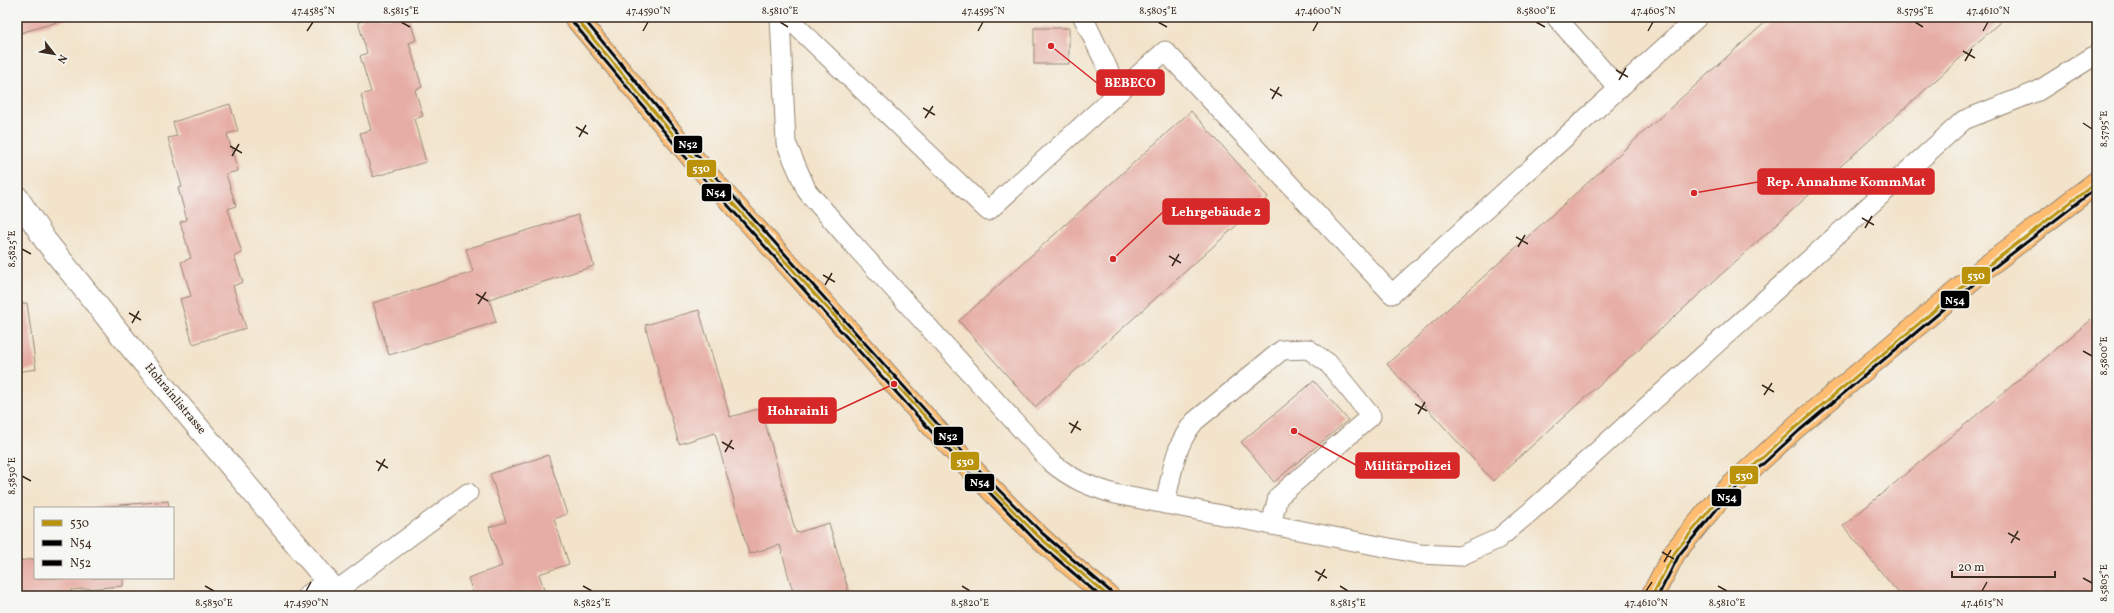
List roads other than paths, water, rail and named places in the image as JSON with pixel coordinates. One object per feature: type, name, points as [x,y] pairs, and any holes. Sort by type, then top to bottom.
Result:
[{"type":"main road","points":[[575,17],[702,169],[852,335],[952,450],[1055,551],[1080,574],[1108,596]]},
{"type":"main road","points":[[1652,596],[1675,552],[1722,495],[1797,426],[1985,268],[2097,182]]},
{"type":"street","name":"Hohrainlistrasse","points":[[17,197],[45,240],[124,338],[334,589]]},
{"type":"lane","points":[[780,17],[786,143],[807,191],[853,244],[1051,462],[1069,477],[1087,486],[1115,494],[1420,554],[1460,556],[1498,539],[1964,120],[2038,91],[2097,54]]},
{"type":"lane","points":[[787,17],[988,211],[1165,51],[1392,294],[1698,17]]},
{"type":"lane","points":[[1082,17],[1119,92]]},
{"type":"lane","points":[[1556,17],[1619,89]]},
{"type":"lane","points":[[1165,504],[1177,450],[1184,434],[1195,421],[1282,350],[1308,349],[1328,363],[1371,416],[1278,497],[1271,525]]},
{"type":"lane","points":[[308,596],[334,589],[468,493]]},
{"type":"place","name":"BEBECO","points":[[1051,46]]},
{"type":"place","name":"Rep. Annahme KommMat","points":[[1694,193]]},
{"type":"place","name":"Lehrgebäude 2","points":[[1113,259]]},
{"type":"place","name":"Hohrainli","points":[[894,384]]},
{"type":"place","name":"Militärpolizei","points":[[1294,431]]}]
